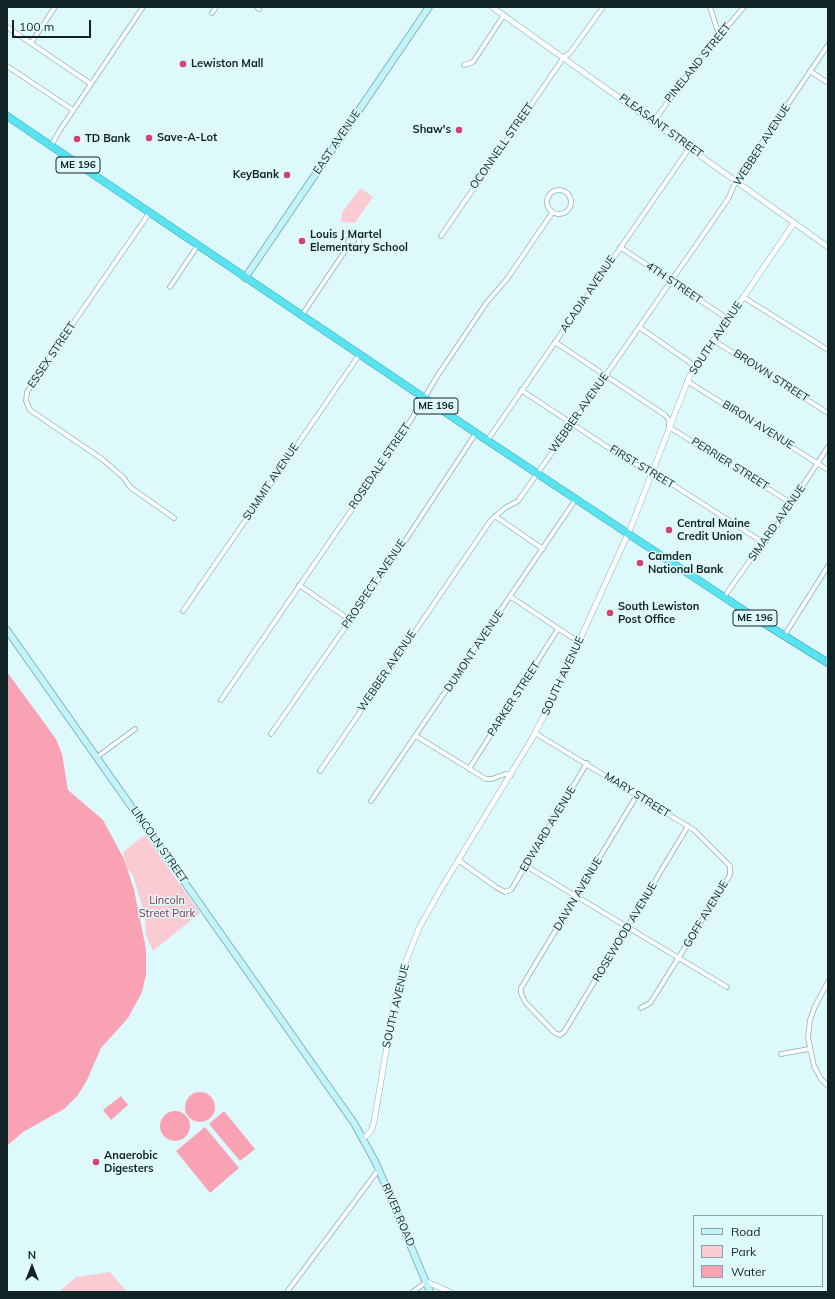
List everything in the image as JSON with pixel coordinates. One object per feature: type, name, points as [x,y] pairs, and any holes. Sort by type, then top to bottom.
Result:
[{"type":"highway","name":"ME 196","points":[[7,116],[487,441],[724,597],[828,663]]},
{"type":"main road","name":"EAST AVENUE","points":[[246,278],[429,7]]},
{"type":"main road","name":"LINCOLN STREET","points":[[7,630],[318,1070],[364,1139]]},
{"type":"main road","name":"RIVER ROAD","points":[[364,1139],[379,1169],[430,1292]]},
{"type":"street","points":[[31,43],[55,7]]},
{"type":"street","points":[[51,147],[73,110],[143,7]]},
{"type":"street","points":[[212,13],[216,7]]},
{"type":"street","name":"PLEASANT STREET","points":[[492,7],[654,121],[828,247]]},
{"type":"street","name":"OCONNELL STREET","points":[[441,236],[564,57],[570,53],[603,7]]},
{"type":"street","points":[[710,7],[719,35]]},
{"type":"street","name":"PINELAND STREET","points":[[654,121],[679,84],[744,7]]},
{"type":"street","points":[[464,65],[473,62],[504,15]]},
{"type":"street","points":[[7,27],[91,84]]},
{"type":"street","name":"WEBBER AVENUE","points":[[320,771],[495,516],[518,501],[572,424],[728,199],[736,181],[828,45]]},
{"type":"street","points":[[7,66],[73,110]]},
{"type":"street","points":[[810,71],[828,83]]},
{"type":"street","name":"ACADIA AVENUE","points":[[487,441],[690,147]]},
{"type":"street","points":[[560,190],[567,193],[571,199],[569,210],[563,214],[552,213],[548,206],[549,195],[560,190]]},
{"type":"street","name":"ESSEX STREET","points":[[150,212],[27,392],[26,401],[30,410],[102,458],[124,478],[130,487],[174,518]]},
{"type":"street","name":"ROSEDALE STREET","points":[[221,700],[394,448],[424,398],[483,309],[507,279],[552,213]]},
{"type":"street","name":"SOUTH AVENUE","points":[[364,1139],[371,1132],[374,1122],[391,1022],[406,961],[426,916],[535,733],[580,641],[628,533],[687,381],[695,366],[794,223]]},
{"type":"street","points":[[350,232],[358,235],[360,240],[357,244],[352,248],[347,248],[343,244],[344,236],[350,232]]},
{"type":"street","points":[[170,287],[198,245]]},
{"type":"street","name":"4TH STREET","points":[[620,247],[728,319]]},
{"type":"street","points":[[302,316],[347,248]]},
{"type":"street","points":[[744,297],[828,350]]},
{"type":"street","points":[[639,327],[695,366]]},
{"type":"street","name":"BROWN STREET","points":[[713,340],[828,413]]},
{"type":"street","points":[[555,342],[665,415],[669,420],[669,427]]},
{"type":"street","name":"SUMMIT AVENUE","points":[[184,611],[359,355]]},
{"type":"street","name":"BIRON AVENUE","points":[[687,381],[828,470]]},
{"type":"street","name":"FIRST STREET","points":[[521,390],[639,468],[664,480],[764,543]]},
{"type":"street","name":"PERRIER STREET","points":[[669,427],[791,503]]},
{"type":"street","name":"PROSPECT AVENUE","points":[[271,734],[476,433]]},
{"type":"street","name":"SIMARD AVENUE","points":[[724,597],[770,536],[828,447]]},
{"type":"street","name":"DUMONT AVENUE","points":[[371,801],[576,499]]},
{"type":"street","points":[[495,516],[543,549]]},
{"type":"street","points":[[784,636],[828,566]]},
{"type":"street","points":[[299,585],[350,620]]},
{"type":"street","points":[[511,596],[558,629],[580,641]]},
{"type":"street","name":"PARKER STREET","points":[[469,769],[558,629]]},
{"type":"street","points":[[97,757],[135,729]]},
{"type":"street","name":"MARY STREET","points":[[535,733],[688,826],[726,860],[730,868]]},
{"type":"street","points":[[416,736],[486,779],[492,779],[505,774],[511,775]]},
{"type":"street","name":"EDWARD AVENUE","points":[[458,860],[496,887],[506,892],[511,890],[587,764]]},
{"type":"street","name":"DAWN AVENUE","points":[[560,1035],[555,1033],[525,1002],[521,993],[522,988],[527,976],[637,795]]},
{"type":"street","name":"ROSEWOOD AVENUE","points":[[560,1035],[563,1034],[568,1026],[688,826]]},
{"type":"street","points":[[526,866],[575,897],[727,987]]},
{"type":"street","name":"GOFF AVENUE","points":[[641,1008],[650,1003],[654,997],[730,874],[730,868]]},
{"type":"street","points":[[828,982],[817,1001],[810,1020],[808,1038],[809,1049],[817,1073],[828,1086]]},
{"type":"street","points":[[781,1054],[809,1049]]},
{"type":"street","points":[[287,1292],[379,1169]]},
{"type":"street","points":[[414,1292],[427,1282],[450,1292]]},
{"type":"green space","points":[[361,188],[373,197],[355,223],[341,222],[342,212]]},
{"type":"green space","name":"Lincoln Street Park","points":[[145,835],[200,913],[153,951],[146,935],[145,916],[133,875],[127,868],[123,852]]},
{"type":"green space","points":[[110,1272],[127,1292],[59,1292],[76,1277]]},
{"type":"water","points":[[7,672],[56,739],[62,754],[68,790],[103,820],[124,859],[134,890],[146,949],[146,975],[142,992],[128,1018],[101,1048],[87,1080],[78,1095],[64,1109],[23,1132],[7,1146]]},
{"type":"water","points":[[200,1092],[206,1093],[214,1101],[214,1113],[206,1121],[200,1122],[194,1121],[186,1113],[185,1107],[186,1101],[194,1093]]},
{"type":"water","points":[[121,1096],[128,1105],[111,1120],[103,1110]]},
{"type":"water","points":[[175,1111],[181,1112],[189,1120],[189,1132],[181,1140],[175,1141],[169,1140],[161,1132],[160,1126],[161,1120],[169,1112]]},
{"type":"water","points":[[224,1111],[255,1149],[240,1161],[209,1124]]},
{"type":"water","points":[[205,1127],[239,1168],[210,1193],[176,1151]]},
{"type":"place","name":"Lewiston Mall","points":[[183,64]]},
{"type":"place","name":"Shaw's","points":[[459,130]]},
{"type":"place","name":"Save-A-Lot","points":[[149,138]]},
{"type":"place","name":"TD Bank","points":[[77,139]]},
{"type":"place","name":"KeyBank","points":[[287,175]]},
{"type":"place","name":"Louis J Martel Elementary School","points":[[302,241]]},
{"type":"place","name":"Central Maine Credit Union","points":[[669,530]]},
{"type":"place","name":"Camden National Bank","points":[[640,563]]},
{"type":"place","name":"South Lewiston Post Office","points":[[610,613]]},
{"type":"place","name":"Anaerobic Digesters","points":[[96,1162]]}]
